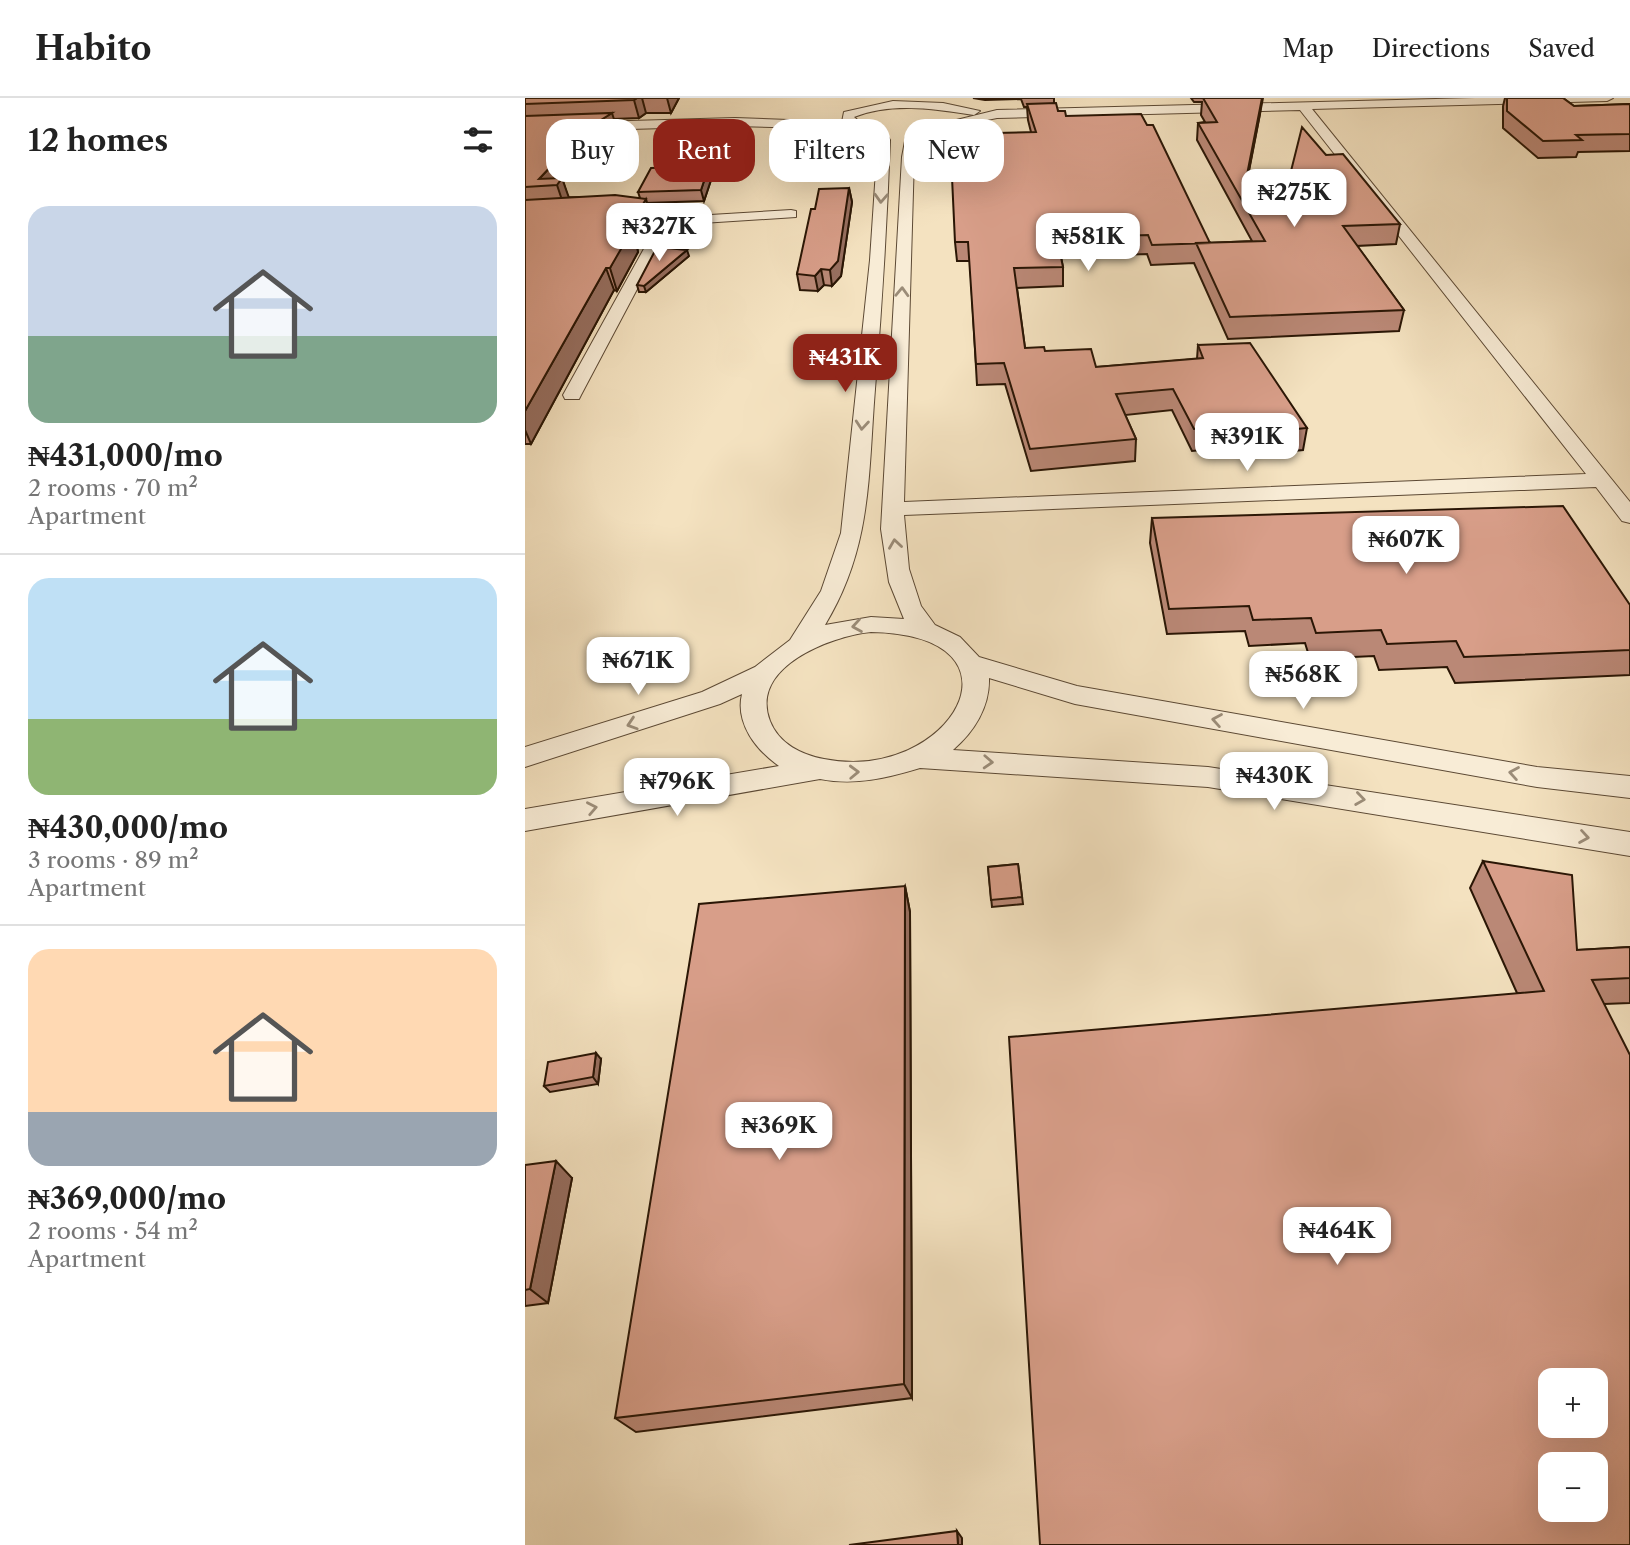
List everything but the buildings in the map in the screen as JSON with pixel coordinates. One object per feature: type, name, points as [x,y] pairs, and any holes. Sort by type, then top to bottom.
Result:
[{"type":"street","points":[[1059,98],[1068,112]]},
{"type":"street","points":[[974,119],[997,114],[1607,98]]},
{"type":"street","points":[[755,120],[854,111],[874,101],[923,102],[997,114]]},
{"type":"street","points":[[923,102],[949,113],[947,119]]},
{"type":"street","points":[[1304,107],[1630,516]]},
{"type":"street","points":[[777,118],[814,111]]},
{"type":"street","points":[[848,119],[854,111]]},
{"type":"street","points":[[525,128],[546,127]]},
{"type":"street","points":[[762,137],[769,137]]},
{"type":"street","points":[[801,643],[833,591],[852,533],[878,260],[882,182]]},
{"type":"street","points":[[907,182],[893,529],[901,590],[924,630]]},
{"type":"street","points":[[572,395],[659,216],[790,214]]},
{"type":"street","points":[[893,509],[1602,481]]},
{"type":"street","points":[[525,757],[711,698],[764,673],[801,643],[826,632],[862,624],[902,625],[924,630],[952,643],[970,663],[976,677],[975,704],[952,737],[919,758],[870,772],[843,773],[804,766],[767,743],[753,715],[753,699],[764,673]]},
{"type":"street","points":[[970,663],[1075,695],[1524,775],[1630,787]]},
{"type":"street","points":[[919,758],[1208,777],[1630,844]]},
{"type":"street","points":[[525,820],[820,769]]}]
